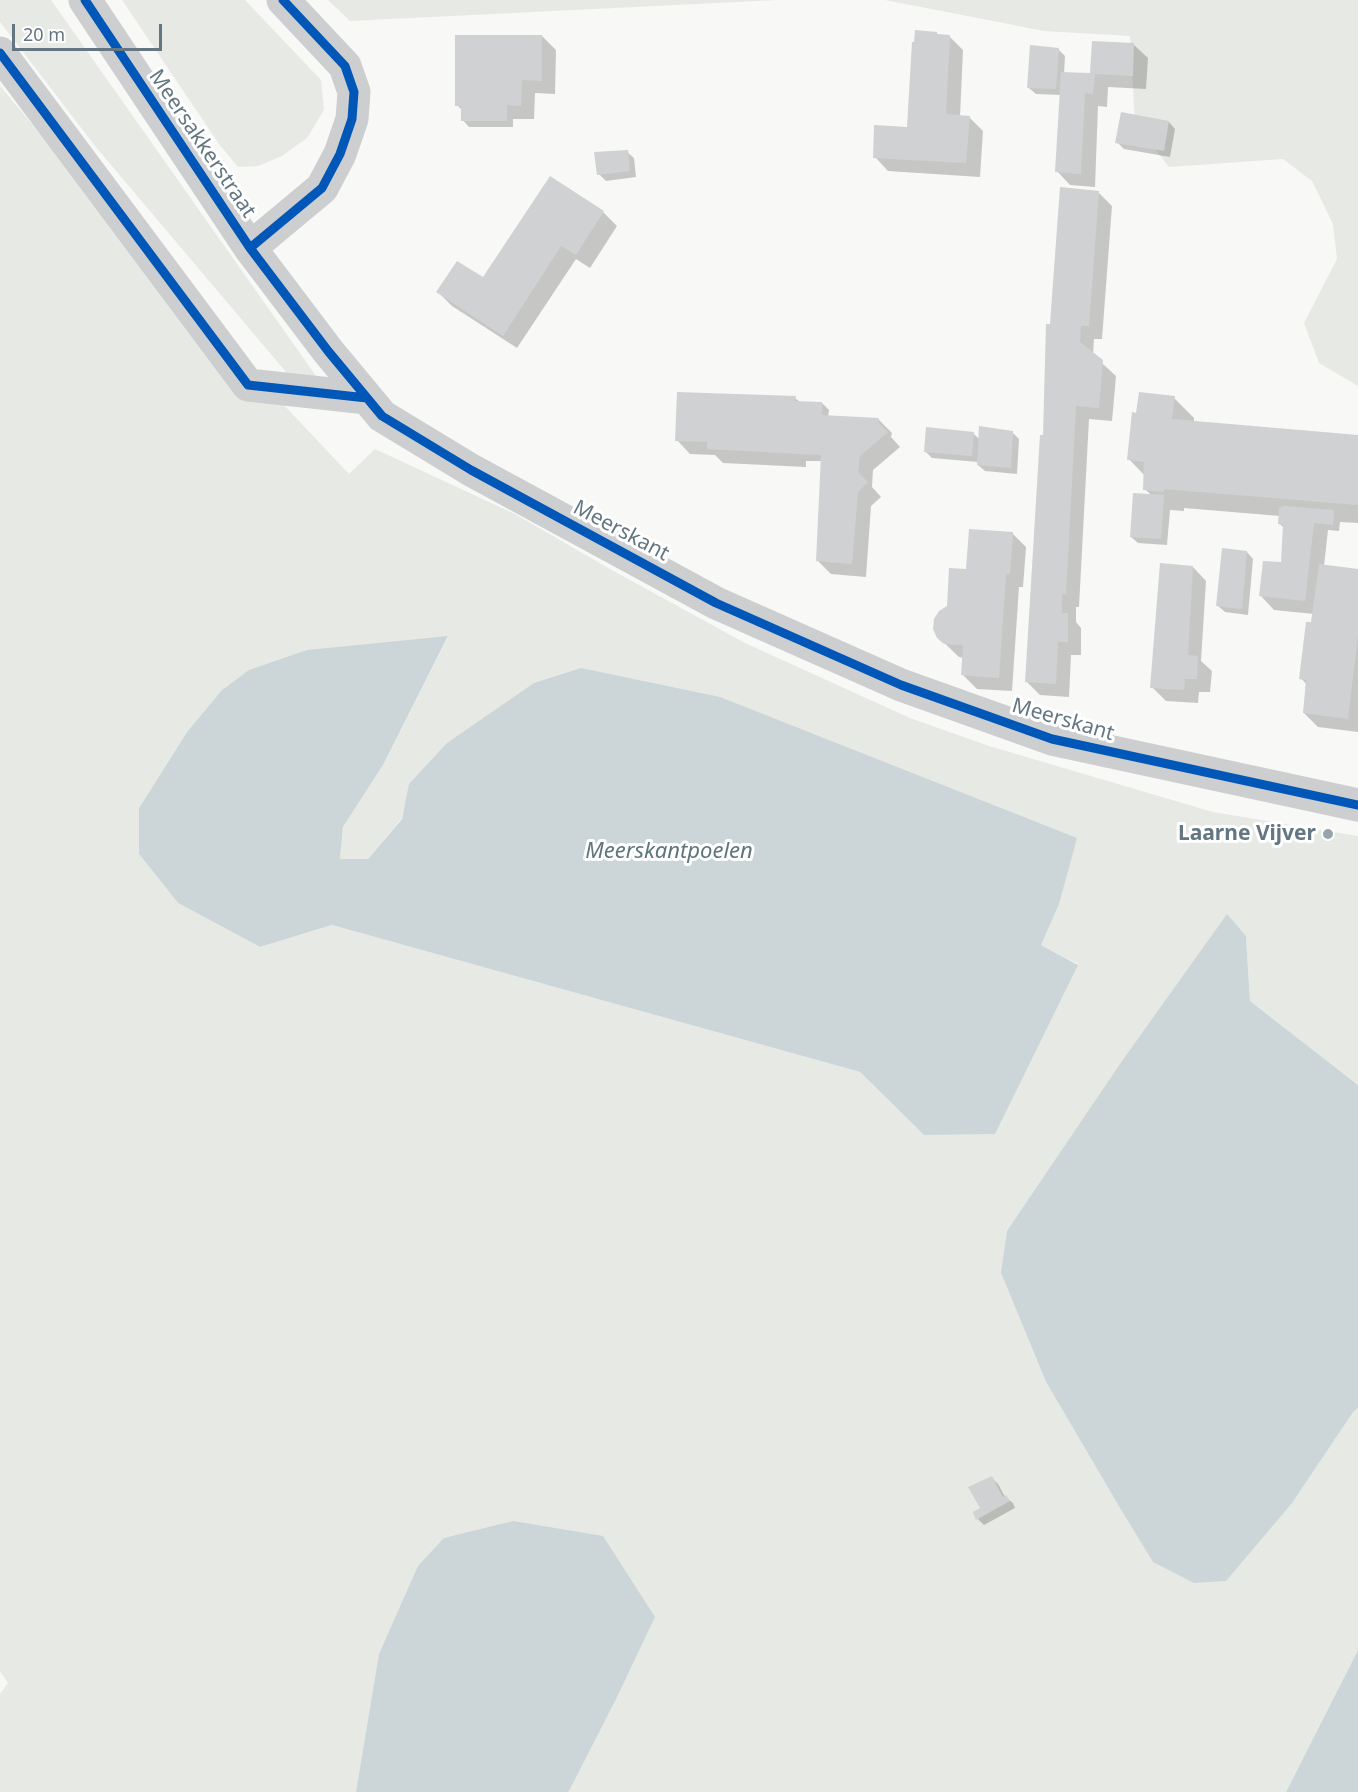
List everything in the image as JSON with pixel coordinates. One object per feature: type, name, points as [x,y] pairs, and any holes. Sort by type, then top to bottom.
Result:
[{"type":"street","name":"Meersakkerstraat","points":[[85,0],[250,248]]},
{"type":"street","points":[[250,248],[322,188],[340,154],[352,119],[354,92],[345,66],[283,0]]},
{"type":"street","points":[[0,53],[248,385],[367,398]]},
{"type":"street","name":"Meerskant","points":[[250,248],[328,351],[382,416],[471,470],[706,598],[901,685],[1052,740],[1358,805]]},
{"type":"shaded area","points":[[0,0],[51,0],[321,383],[308,398],[95,146],[0,22]]},
{"type":"shaded area","points":[[122,0],[245,0],[321,80],[324,110],[307,138],[282,156],[258,166],[238,167],[219,144]]},
{"type":"shaded area","points":[[328,0],[778,0],[350,21]]},
{"type":"shaded area","points":[[885,0],[1358,0],[1358,386],[1319,363],[1304,323],[1337,259],[1333,224],[1312,181],[1283,159],[1169,167],[1135,124],[1130,36],[1044,31]]},
{"type":"shaded area","points":[[0,86],[148,261],[349,474],[375,449],[515,514],[745,643],[910,718],[989,746],[1213,812],[1358,836],[1358,1085],[1250,1001],[1246,936],[1001,1273],[1046,1382],[1117,1503],[1353,1412],[1358,1408],[1358,1650],[1286,1792],[0,1792],[0,1694],[8,1683],[0,1671]],"holes":[[[448,637],[383,765],[343,827],[340,859],[368,859],[402,818],[410,784],[1059,904],[1040,945],[1078,964],[924,1135],[860,1072],[332,925],[260,947],[178,903],[139,854],[139,808],[187,732],[221,691]]]},
{"type":"water","name":"Meerskantpoelen","points":[[448,636],[383,765],[343,827],[340,859],[368,859],[402,819],[409,784],[447,743],[534,683],[581,668],[720,697],[1077,838],[1059,904],[1041,945],[1078,965],[995,1134],[924,1135],[860,1072],[332,925],[260,947],[178,903],[139,854],[139,808],[187,732],[221,691],[249,670],[307,650]]},
{"type":"water","points":[[1227,914],[1246,936],[1250,1001],[1358,1085],[1358,1408],[1353,1412],[1292,1503],[1226,1581],[1194,1583],[1153,1562],[1046,1382],[1001,1273],[1007,1231],[1122,1061]]},
{"type":"water","points":[[513,1521],[603,1536],[655,1617],[570,1789],[568,1792],[356,1792],[379,1654],[418,1566],[444,1538]]},
{"type":"water","points":[[1358,1650],[1358,1792],[1286,1792]]},
{"type":"building","points":[[915,30],[950,35],[946,114],[970,116],[966,163],[873,158],[874,125],[907,127],[912,42],[914,42]]},
{"type":"building","points":[[455,35],[542,35],[542,81],[522,80],[521,106],[507,105],[507,121],[461,121],[461,106],[455,106]]},
{"type":"building","points":[[1092,41],[1134,43],[1133,76],[1095,74],[1093,94],[1085,93],[1081,174],[1055,172],[1061,72],[1090,73]]},
{"type":"building","points":[[1030,45],[1059,48],[1056,89],[1027,88]]},
{"type":"building","points":[[1121,112],[1169,121],[1164,151],[1115,143]]},
{"type":"building","points":[[628,150],[630,171],[597,175],[594,152]]},
{"type":"building","points":[[550,176],[604,211],[576,255],[561,246],[503,336],[436,292],[457,261],[483,277]]},
{"type":"building","points":[[1060,187],[1099,191],[1089,326],[1081,326],[1080,342],[1103,360],[1099,408],[1076,406],[1066,594],[1062,594],[1062,613],[1068,613],[1068,642],[1058,642],[1056,684],[1025,682],[1040,435],[1043,435],[1046,324],[1050,324]]},
{"type":"building","points":[[677,392],[796,396],[795,401],[822,402],[822,415],[879,418],[878,422],[888,432],[860,456],[858,472],[868,482],[858,492],[852,564],[816,561],[821,455],[707,449],[707,442],[675,441]]},
{"type":"building","points":[[1139,392],[1175,396],[1172,419],[1358,435],[1358,505],[1164,489],[1164,492],[1143,490],[1144,462],[1127,460],[1132,412],[1136,413]]},
{"type":"building","points":[[979,426],[1013,431],[1011,468],[977,465]]},
{"type":"building","points":[[926,427],[974,432],[972,456],[924,452]]},
{"type":"building","points":[[1133,493],[1164,495],[1161,539],[1130,537]]},
{"type":"building","points":[[1284,506],[1334,510],[1333,525],[1314,523],[1305,601],[1259,596],[1263,561],[1281,562],[1283,525],[1278,524],[1279,508]]},
{"type":"building","points":[[969,529],[1013,532],[1010,574],[1006,574],[999,678],[961,675],[963,645],[944,644],[937,638],[933,629],[934,619],[939,611],[947,606],[949,568],[966,569]]},
{"type":"building","points":[[1222,548],[1247,551],[1242,609],[1216,606]]},
{"type":"building","points":[[1160,563],[1193,566],[1188,655],[1198,656],[1197,679],[1185,679],[1184,690],[1150,688]]},
{"type":"building","points":[[1319,564],[1358,569],[1358,635],[1348,719],[1303,713],[1306,680],[1299,679],[1306,622],[1311,622]]},
{"type":"building","points":[[992,1476],[1003,1497],[1006,1495],[1010,1501],[976,1520],[973,1512],[980,1508],[968,1487]]},
{"type":"cycle path","points":[[85,0],[250,248],[328,351],[382,416],[471,470],[716,603],[901,685],[1052,739],[1358,805]]},
{"type":"cycle path","points":[[250,248],[322,188],[340,154],[352,119],[354,92],[345,66],[283,0]]},
{"type":"cycle path","points":[[0,53],[248,385],[367,398]]},
{"type":"place","name":"Laarne Vijver","points":[[1328,834]]}]
